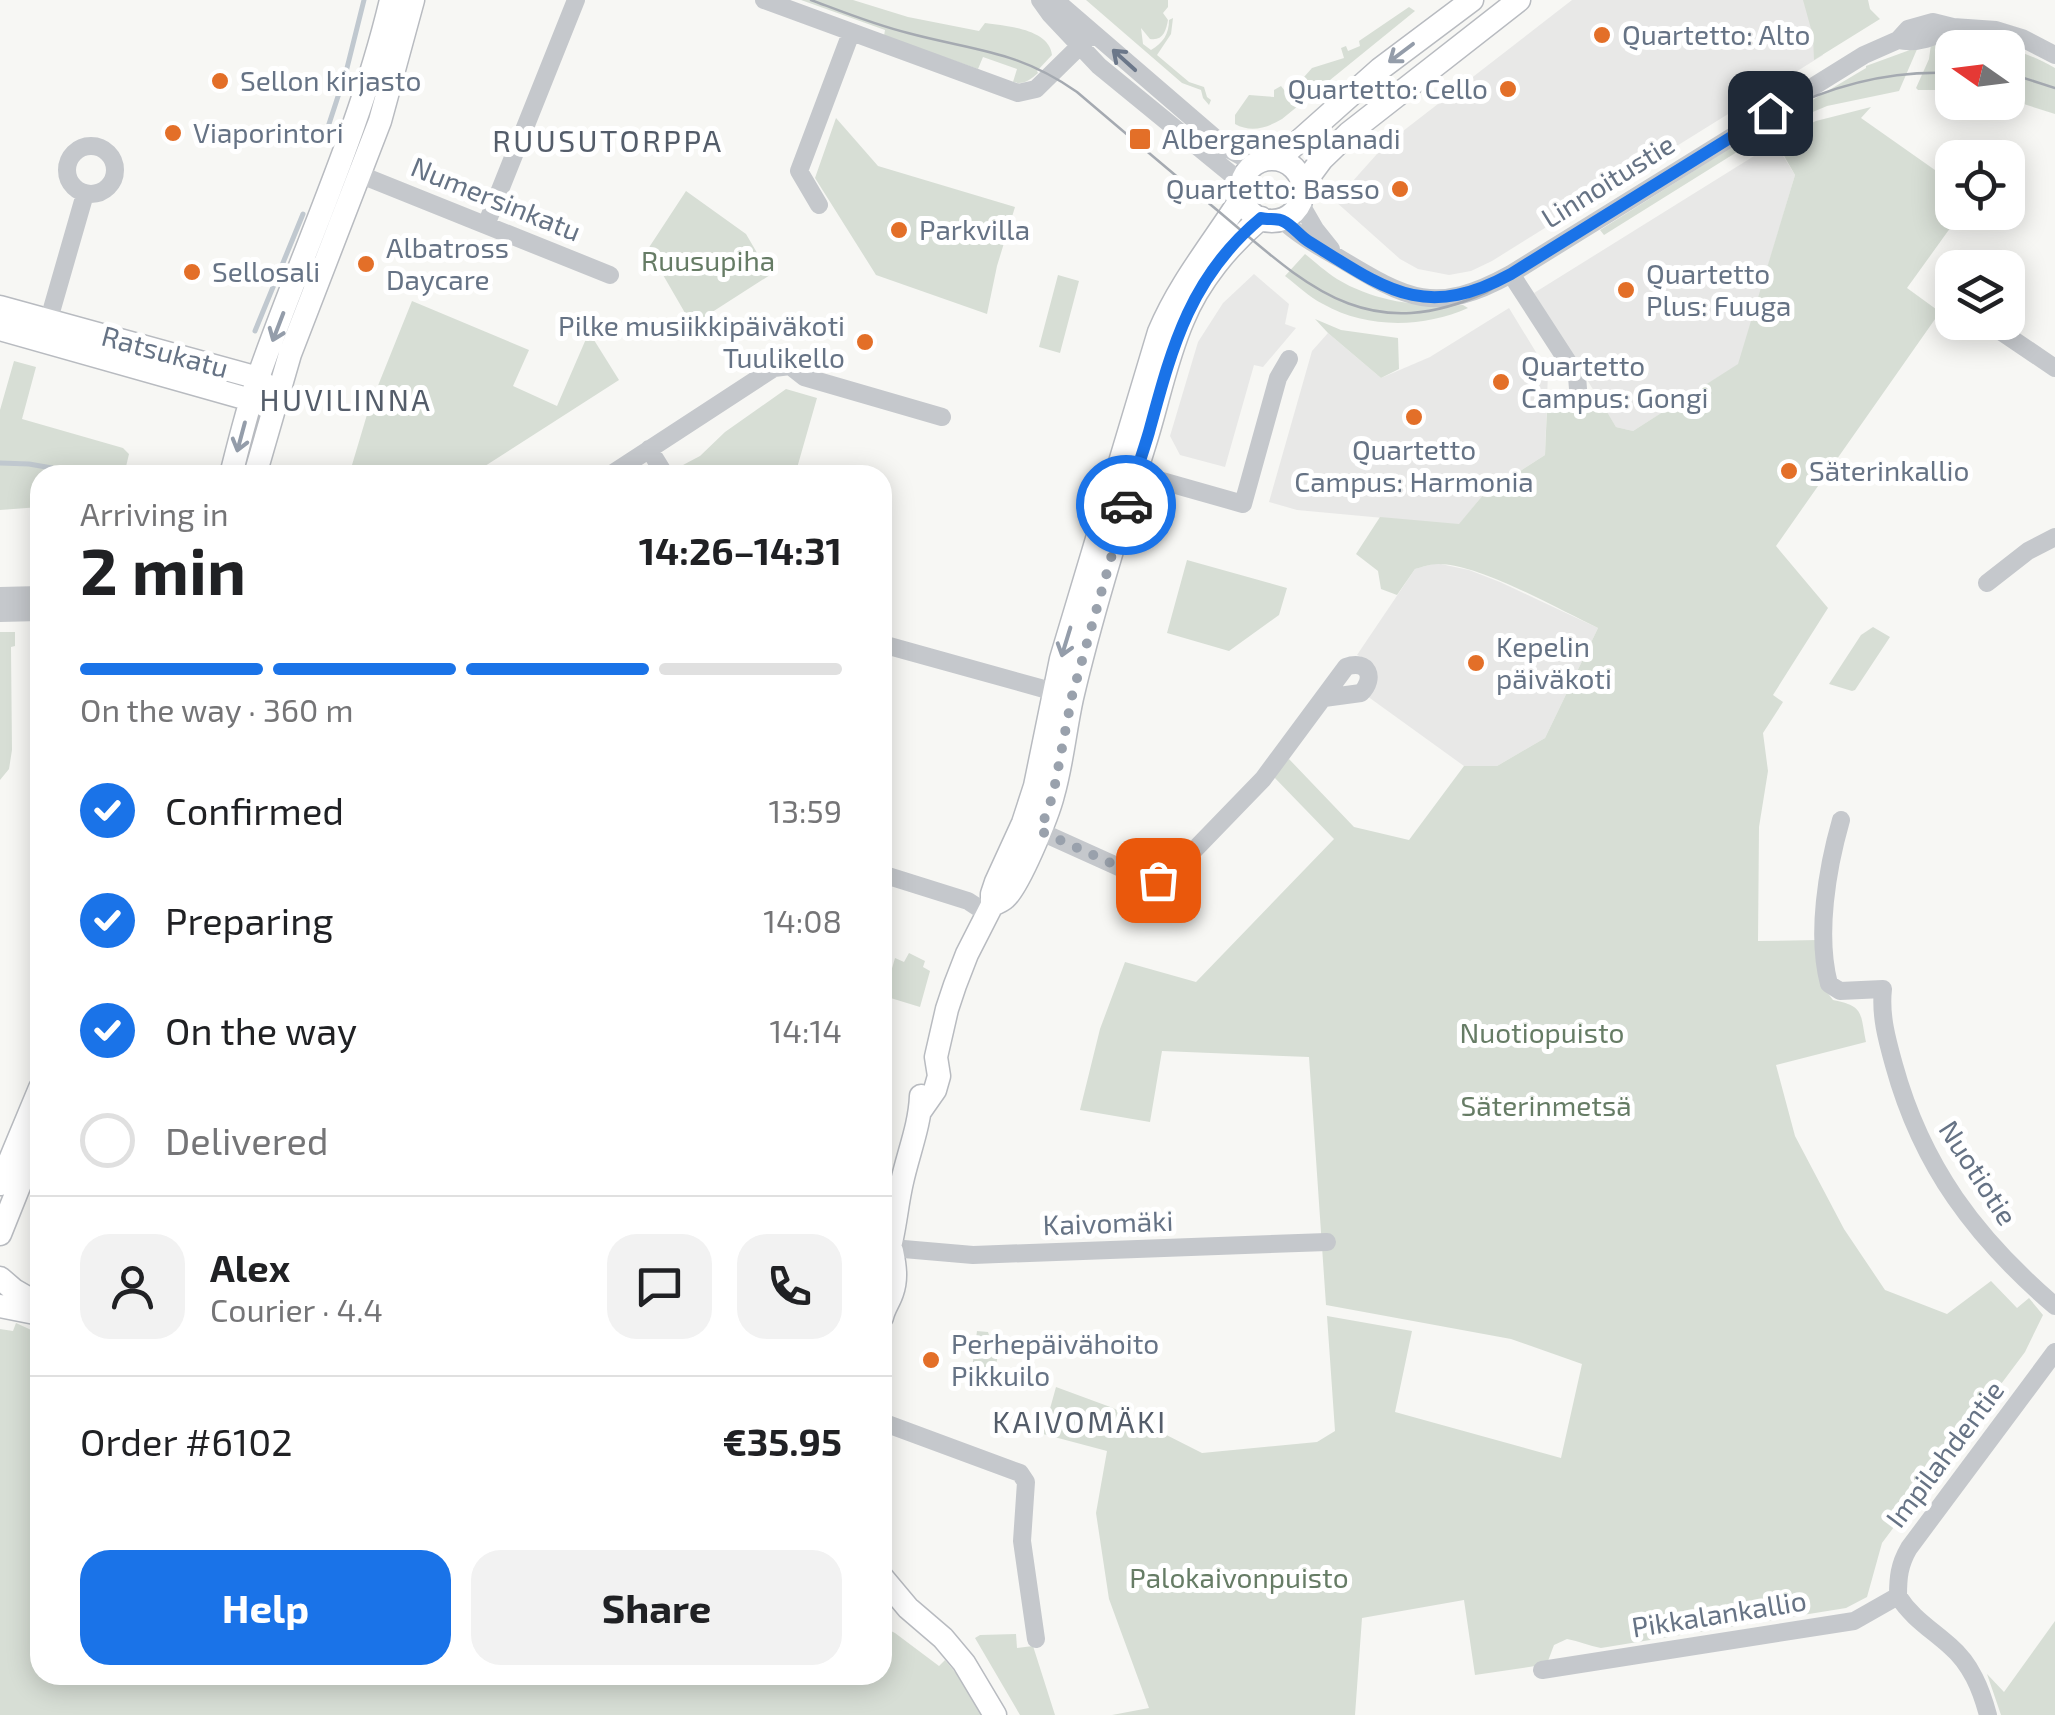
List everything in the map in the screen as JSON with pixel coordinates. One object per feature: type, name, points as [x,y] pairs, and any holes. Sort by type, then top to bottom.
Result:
[{"type":"main road","points":[[257,465],[347,169],[392,0]]},
{"type":"main road","points":[[233,465],[255,389],[347,169],[388,97],[413,0]]},
{"type":"main road","points":[[1126,471],[1158,332],[1172,300],[1254,176],[1380,69],[1472,0]]},
{"type":"main road","points":[[892,1232],[921,1110],[924,1073],[936,1056],[955,985],[990,909],[996,882],[1032,827],[1036,786],[1063,694],[1061,659],[1184,318],[1199,289],[1245,231],[1292,213],[1322,159],[1349,133],[1519,0]]},
{"type":"main road","points":[[1254,176],[1294,168],[1301,194]]},
{"type":"main road","points":[[1254,176],[1249,210],[1271,219]]},
{"type":"main road","name":"Ratsukatu","points":[[0,307],[46,330],[277,397]]},
{"type":"main road","name":"Ratsukatu","points":[[0,329],[46,330]]},
{"type":"main road","points":[[0,1184],[30,1112]]},
{"type":"main road","points":[[0,1234],[30,1159]]},
{"type":"main road","points":[[892,1265],[896,1271],[892,1292]]},
{"type":"main road","points":[[0,1278],[30,1299]]},
{"type":"main road","points":[[0,1306],[30,1312]]},
{"type":"main road","points":[[892,1589],[943,1638],[964,1664],[994,1715]]},
{"type":"main road","points":[[892,1601],[908,1608]]},
{"type":"street","points":[[486,225],[576,0]]},
{"type":"street","points":[[764,0],[1022,93],[1036,89],[1087,39]]},
{"type":"street","points":[[1040,0],[1050,14],[1228,148],[1254,176]]},
{"type":"street","points":[[1054,0],[1087,39]]},
{"type":"street","name":"Linnoitustie","points":[[1271,219],[1394,290],[1418,297],[1444,298],[1474,292],[1511,274],[1864,54],[1898,40],[1908,28],[1933,22],[1996,30],[2055,55]]},
{"type":"street","points":[[819,205],[799,170],[852,32]]},
{"type":"street","name":"Numersinkatu","points":[[347,169],[610,275]]},
{"type":"street","points":[[46,330],[85,194]]},
{"type":"street","name":"Linnoitustie","points":[[1301,194],[1315,229],[1338,257]]},
{"type":"street","points":[[1511,274],[1578,376],[1578,390]]},
{"type":"street","points":[[2014,340],[2055,368]]},
{"type":"street","points":[[1126,471],[1243,504],[1278,378],[1288,360]]},
{"type":"street","points":[[625,465],[774,368],[790,366],[804,377],[942,417]]},
{"type":"street","points":[[649,449],[659,465]]},
{"type":"street","points":[[1987,583],[2028,550],[2055,537]]},
{"type":"street","points":[[0,596],[30,595]]},
{"type":"street","points":[[0,613],[30,612]]},
{"type":"street","points":[[892,647],[1063,694]]},
{"type":"street","points":[[1032,827],[1144,878],[1167,876],[1263,778],[1324,698]]},
{"type":"street","name":"Nuotiotie","points":[[1841,820],[1832,849],[1826,898],[1827,980],[1840,991],[1882,989],[1882,1015],[1900,1086],[1916,1130],[1936,1168],[1994,1249],[2055,1306]]},
{"type":"street","points":[[892,877],[990,909]]},
{"type":"street","name":"Kaivomäki","points":[[892,1258],[1327,1242]]},
{"type":"street","name":"Impilahdentie","points":[[1898,1596],[1901,1562],[1909,1548],[2053,1358]]},
{"type":"street","points":[[892,1426],[1020,1472],[1024,1477],[1022,1540],[1036,1639]]},
{"type":"street","points":[[1898,1596],[1912,1616],[1953,1648],[1970,1670],[1981,1689],[1988,1715]]},
{"type":"street","name":"Pikkalankallio","points":[[1542,1670],[1854,1621],[1898,1596]]},
{"type":"shaded area","points":[[1572,0],[1804,0],[1823,55],[1492,261],[1471,271],[1449,275],[1418,269],[1400,259],[1335,201],[1385,145]]},
{"type":"shaded area","points":[[1775,143],[1795,175],[1739,364],[1633,431],[1616,427],[1534,293]]},
{"type":"shaded area","points":[[1254,274],[1289,304],[1285,324],[1296,328],[1263,367],[1254,365],[1225,467],[1180,455],[1170,436],[1198,342],[1223,303]]},
{"type":"shaded area","points":[[1509,308],[1548,372],[1545,455],[1483,495],[1459,525],[1297,510],[1269,502],[1312,351],[1328,333],[1381,378],[1430,357]]},
{"type":"shaded area","name":"Kepelin päiväkoti","points":[[1436,563],[1500,582],[1598,628],[1545,738],[1497,766],[1464,766],[1367,696],[1374,666],[1357,655],[1415,569]]},
{"type":"green space","points":[[801,0],[853,0],[908,17],[979,31],[985,23],[1015,28],[1043,39],[1052,55],[1029,80],[1013,82],[1017,69],[983,57],[978,69],[884,36],[885,30]]},
{"type":"green space","points":[[1086,0],[1168,0],[1163,13],[1168,20],[1165,31],[1161,37],[1150,39],[1141,28],[1143,44],[1151,50],[1159,44],[1173,18],[1171,34],[1157,55],[1189,82],[1204,87],[1211,100],[1209,105],[1201,90],[1182,83]]},
{"type":"green space","points":[[1803,0],[1868,0],[1870,9],[1880,19],[1814,60],[1813,36]]},
{"type":"green space","points":[[1409,7],[1415,11],[1282,119],[1259,128],[1235,124],[1235,115],[1249,95],[1274,97],[1274,90],[1281,86],[1288,95],[1312,68],[1344,58],[1341,48],[1346,46],[1348,51],[1360,46],[1359,41]]},
{"type":"green space","points":[[1931,44],[1935,44],[1935,90],[1918,90],[1916,88]]},
{"type":"green space","points":[[1918,47],[1899,91],[1827,106],[1777,127],[1604,235],[1600,230],[1866,66]]},
{"type":"green space","points":[[2025,54],[2055,68],[2055,114],[2025,104]]},
{"type":"green space","name":"Säterinmetsä","points":[[1871,107],[1861,118],[1935,170],[1935,230],[1949,230],[1907,288],[1935,308],[1935,319],[1776,546],[1828,608],[1773,695],[1783,702],[1763,733],[1768,771],[1759,827],[1758,941],[1819,940],[1823,987],[1833,1000],[1856,1009],[1866,1042],[1776,1065],[1795,1136],[1844,1229],[1885,1290],[1947,1314],[1991,1281],[2017,1308],[2029,1298],[2043,1315],[2025,1352],[1882,1543],[1867,1597],[1846,1608],[1601,1648],[1567,1639],[1554,1645],[1548,1661],[1542,1665],[1475,1675],[1464,1600],[1362,1618],[1355,1715],[1112,1715],[1149,1708],[1109,1599],[1096,1513],[1107,1451],[1043,1434],[1056,1387],[1113,1408],[1202,1453],[1317,1442],[1335,1431],[1327,1316],[1412,1331],[1395,1412],[1561,1458],[1582,1364],[1511,1339],[1326,1305],[1309,1057],[1162,1051],[1150,1122],[1080,1110],[1100,1029],[1125,962],[1196,982],[1334,839],[1272,775],[1289,759],[1354,827],[1409,840],[1464,766],[1497,766],[1545,738],[1598,628],[1519,589],[1455,566],[1435,564],[1415,569],[1397,595],[1381,589],[1378,571],[1356,554],[1380,517],[1459,524],[1483,495],[1545,455],[1547,408],[1563,398],[1569,405],[1597,395],[1616,427],[1633,431],[1738,364],[1795,175],[1775,140],[1816,121]]},
{"type":"green space","points":[[836,118],[878,166],[1015,207],[987,314],[876,275],[815,178]]},
{"type":"green space","name":"Ruusupiha","points":[[686,191],[746,234],[770,275],[692,325],[648,249]]},
{"type":"green space","points":[[1305,254],[1337,279],[1367,293],[1398,301],[1468,308],[1414,322],[1358,318],[1313,298],[1285,276]]},
{"type":"green space","points":[[1058,275],[1079,281],[1060,353],[1039,347]]},
{"type":"green space","name":"HUVILINNA","points":[[412,301],[529,350],[513,386],[557,406],[589,332],[619,380],[487,465],[352,465],[369,408]]},
{"type":"green space","points":[[1315,319],[1341,330],[1398,338],[1399,369],[1381,378]]},
{"type":"green space","points":[[14,361],[36,367],[22,419],[123,448],[129,454],[126,465],[30,465],[30,508],[0,510],[0,410]]},
{"type":"green space","points":[[786,389],[817,398],[798,465],[683,465],[700,456],[725,432]]},
{"type":"green space","points":[[1187,560],[1287,588],[1279,615],[1229,651],[1167,633]]},
{"type":"green space","points":[[1873,627],[1890,637],[1855,690],[1829,684],[1861,635]]},
{"type":"green space","points":[[0,632],[15,632],[15,646],[11,647],[12,750],[9,769],[0,780]]},
{"type":"green space","points":[[909,953],[925,961],[923,967],[930,971],[920,1007],[892,998],[895,958],[904,962]]},
{"type":"green space","points":[[16,1323],[30,1329],[30,1685],[892,1685],[892,1632],[939,1666],[945,1660],[983,1715],[0,1715],[0,1329],[13,1331]]},
{"type":"green space","points":[[977,1331],[1003,1339],[995,1367],[987,1366],[982,1386],[970,1383]]},
{"type":"green space","points":[[2055,1621],[2055,1715],[2001,1715],[1987,1674],[2004,1692]]},
{"type":"green space","points":[[1016,1634],[1017,1648],[1033,1646],[1055,1715],[1020,1715],[975,1638]]},
{"type":"waterway","points":[[327,130],[364,0]]},
{"type":"waterway","points":[[255,331],[303,214]]},
{"type":"waterway","points":[[0,463],[35,465]]},
{"type":"tram line","points":[[811,0],[896,30],[1015,60],[1055,78],[1309,283],[1339,300],[1371,310],[1406,313],[1444,308],[1487,292],[1768,118],[1812,97],[1880,78],[1935,73]]},
{"type":"tram line","points":[[2025,78],[2055,88]]},
{"type":"way so far","points":[[1126,505],[1072,696],[1053,795],[1040,831],[1144,878],[1158,880]]},
{"type":"place","name":"Quartetto: Alto","points":[[1602,35]]},
{"type":"place","name":"Sellon kirjasto","points":[[220,81]]},
{"type":"place","name":"Quartetto: Cello","points":[[1508,89]]},
{"type":"place","name":"Viaporintori","points":[[173,133]]},
{"type":"place","name":"Alberganesplanadi","points":[[1140,139]]},
{"type":"place","name":"Quartetto: Basso","points":[[1400,189]]},
{"type":"place","name":"Parkvilla","points":[[899,230]]},
{"type":"place","name":"Albatross Daycare","points":[[366,264]]},
{"type":"place","name":"Sellosali","points":[[192,272]]},
{"type":"place","name":"Quartetto Plus: Fuuga","points":[[1626,290]]},
{"type":"place","name":"Pilke musiikkipäiväkoti Tuulikello","points":[[865,342]]},
{"type":"place","name":"Quartetto Campus: Gongi","points":[[1501,382]]},
{"type":"place","name":"Quartetto Campus: Harmonia","points":[[1414,417]]},
{"type":"place","name":"Säterinkallio","points":[[1789,471]]},
{"type":"place","name":"Kepelin päiväkoti","points":[[1476,663]]},
{"type":"place","name":"Perhepäivähoito Pikkuilo","points":[[931,1360]]},
{"type":"district","name":"RUUSUTORPPA","points":[[608,142]]},
{"type":"district","name":"HUVILINNA","points":[[346,401]]},
{"type":"district","name":"KAIVOMÄKI","points":[[1080,1423]]},
{"type":"route","points":[[1126,505],[1184,318],[1199,289],[1224,256],[1261,218],[1281,219],[1306,240],[1394,290],[1418,297],[1454,297],[1511,274],[1770,113]]},
{"type":"park label","name":"Nuotiopuisto","points":[[1542,1033]]},
{"type":"park label","name":"Palokaivonpuisto","points":[[1239,1578]]}]
